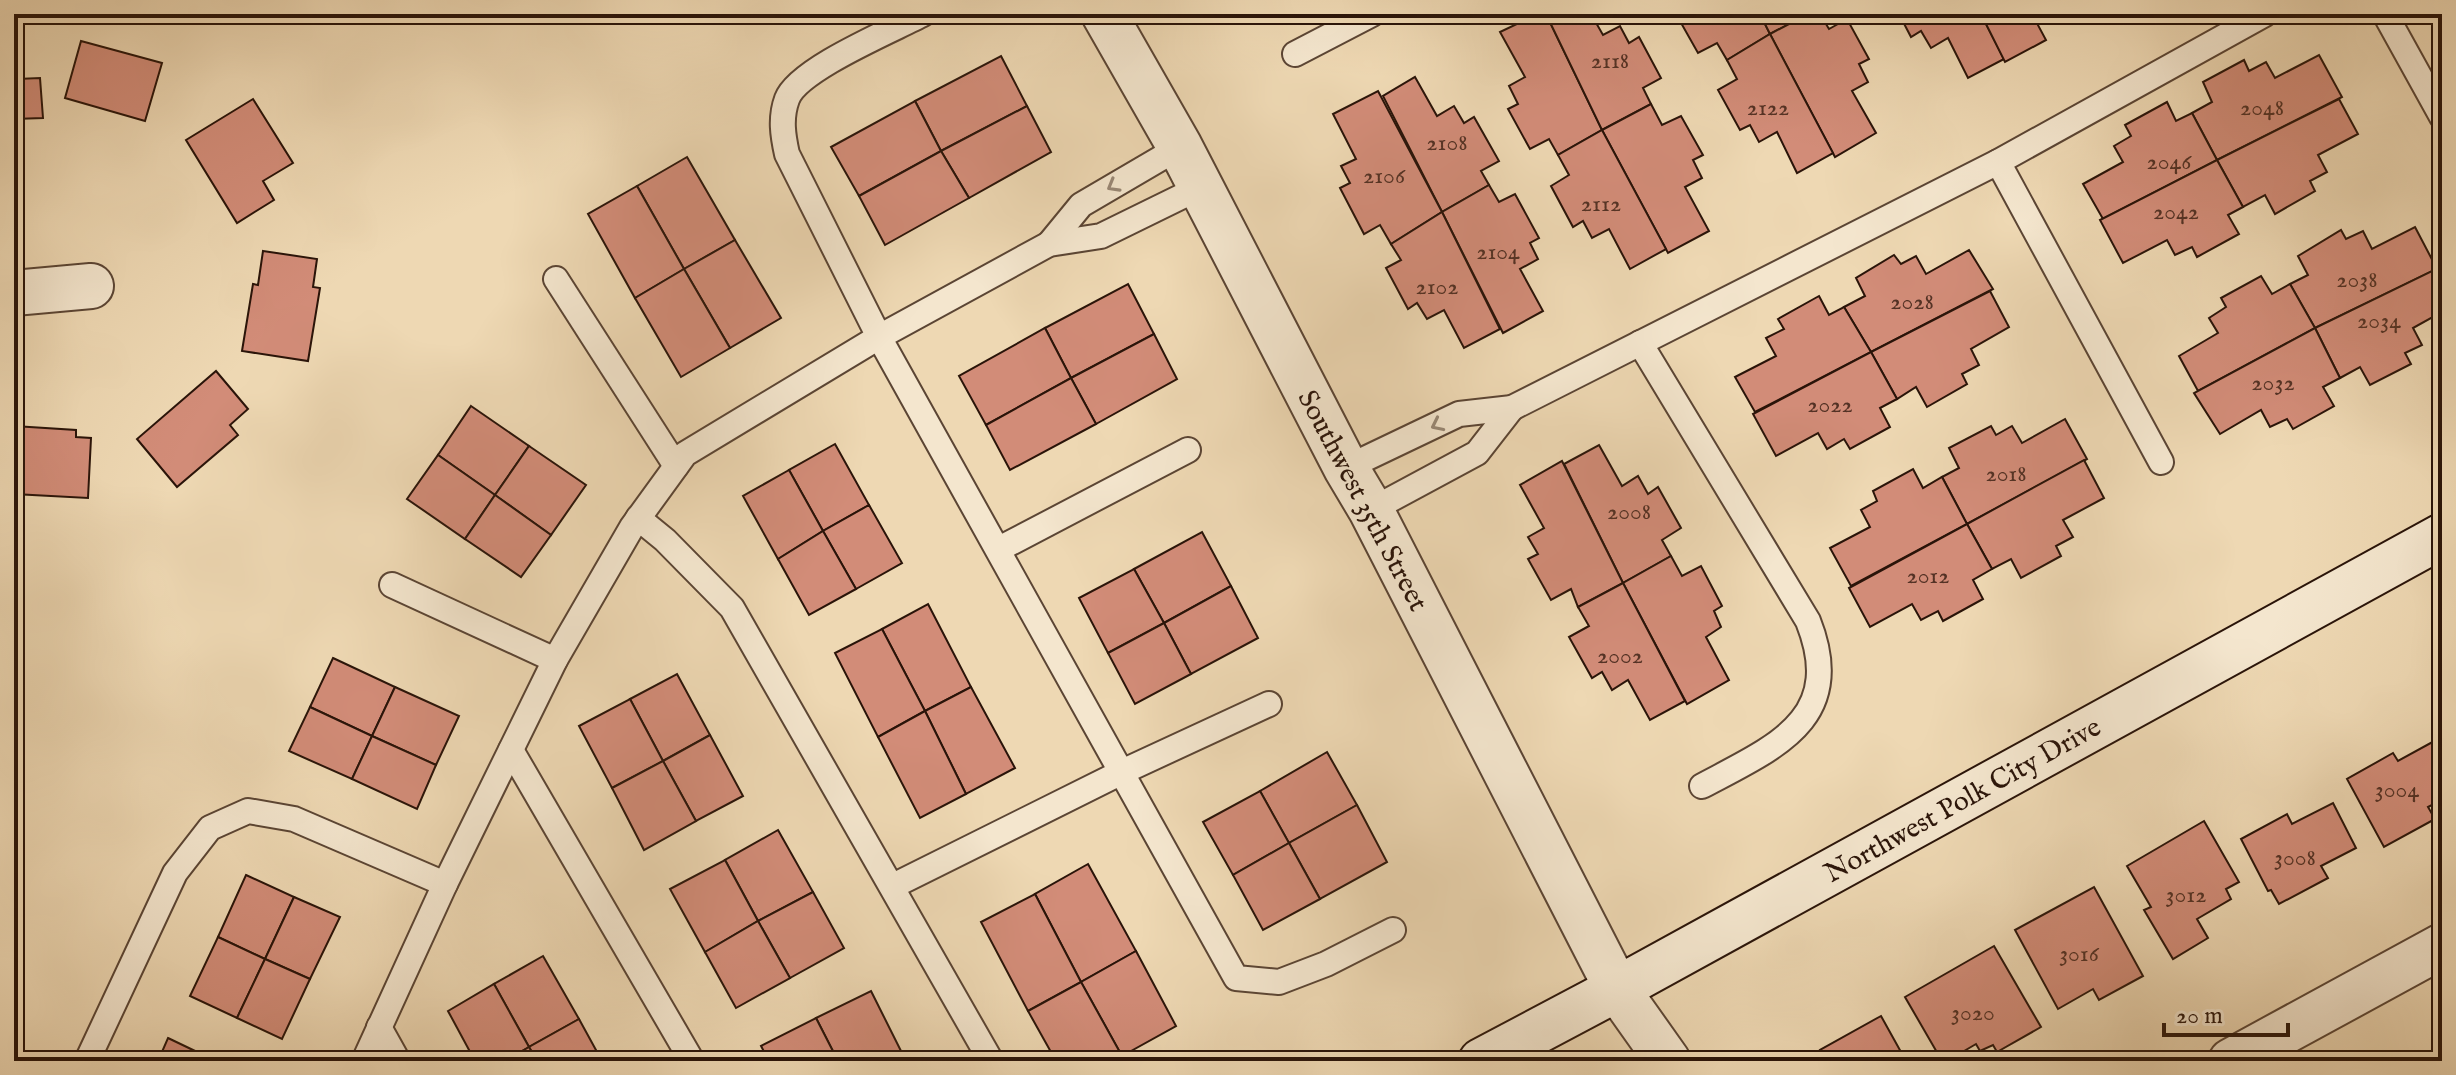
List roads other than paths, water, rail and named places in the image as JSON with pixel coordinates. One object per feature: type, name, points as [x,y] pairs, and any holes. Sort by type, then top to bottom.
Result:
[{"type":"street","name":"Southwest 35th Street","points":[[1104,14],[1180,147],[1346,468],[1371,510],[1617,989],[1668,1061]]},
{"type":"street","points":[[14,293],[91,286]]},
{"type":"street","name":"Northwest Polk City Drive","points":[[1481,1061],[2442,536]]},
{"type":"street","points":[[2231,1061],[2442,946]]},
{"type":"lane","points":[[923,14],[814,70],[787,97],[781,127],[787,154],[879,337],[1236,978],[1279,982],[1326,964],[1393,930]]},
{"type":"lane","points":[[1295,54],[1372,14]]},
{"type":"lane","points":[[1346,468],[1459,414],[1512,408],[1998,162],[2265,14]]},
{"type":"lane","points":[[2385,14],[2442,117]]},
{"type":"lane","points":[[1049,244],[1081,205],[1180,147]]},
{"type":"lane","points":[[1998,162],[2161,462]]},
{"type":"lane","points":[[364,1061],[445,884],[555,660],[638,518],[685,454],[879,337],[1049,244],[1101,236],[1201,187]]},
{"type":"lane","points":[[556,279],[676,466]]},
{"type":"lane","points":[[1640,343],[1808,621],[1817,644],[1820,674],[1813,702],[1797,729],[1771,749],[1702,786]]},
{"type":"lane","points":[[1371,510],[1477,453],[1512,408]]},
{"type":"lane","points":[[999,549],[1188,450]]},
{"type":"lane","points":[[638,518],[665,540],[732,608],[991,1061]]},
{"type":"lane","points":[[392,585],[555,660]]},
{"type":"lane","points":[[893,886],[1122,772],[1269,704]]},
{"type":"lane","points":[[511,750],[692,1061]]},
{"type":"lane","points":[[87,1061],[175,873],[210,828],[248,811],[294,819],[445,884]]},
{"type":"lane","points":[[379,1027],[398,1061]]}]
